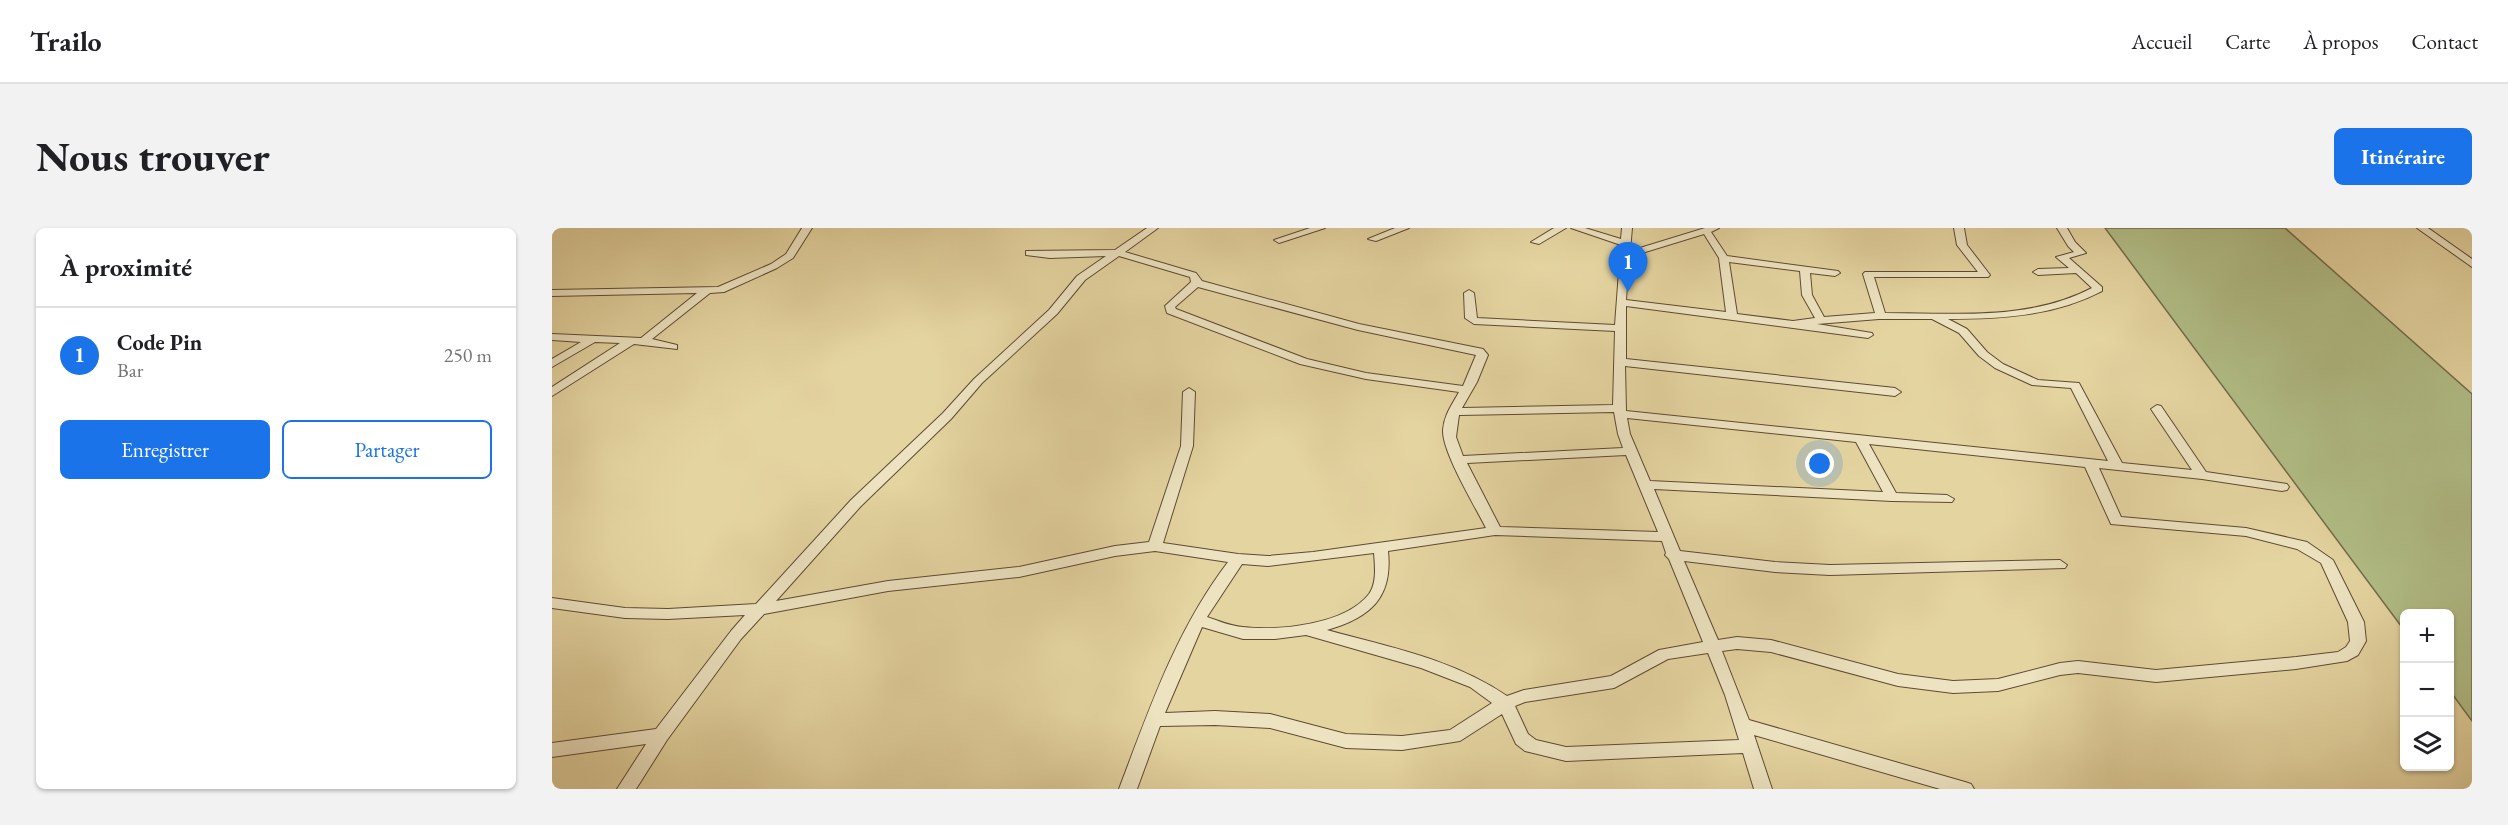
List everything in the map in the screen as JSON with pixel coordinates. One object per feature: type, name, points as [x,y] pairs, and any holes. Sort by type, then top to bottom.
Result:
[{"type":"street","points":[[552,293],[724,288],[783,261],[795,251],[807,228]]},
{"type":"street","points":[[626,789],[661,735],[736,635],[856,503],[940,423],[978,381],[1044,322],[1081,278],[1153,228]]},
{"type":"street","points":[[1279,240],[1320,228]]},
{"type":"street","points":[[1373,239],[1404,228]]},
{"type":"street","points":[[1536,242],[1562,228]]},
{"type":"street","points":[[1576,228],[1625,250],[1710,229],[1724,258],[1732,318]]},
{"type":"street","points":[[1627,228],[1621,302],[1619,411],[1630,451],[1743,725],[1763,789]]},
{"type":"street","points":[[1881,316],[1868,274],[1985,275],[1962,245],[1959,228]]},
{"type":"street","points":[[1797,323],[1881,316],[2021,314],[2071,304],[2097,288],[2061,257],[2081,253],[2071,244],[2062,228]]},
{"type":"street","points":[[2422,228],[2472,264]]},
{"type":"street","points":[[1029,253],[1050,255],[1119,253],[1193,275],[1197,280],[1196,283]]},
{"type":"street","points":[[1724,258],[1835,273]]},
{"type":"street","points":[[1805,269],[1807,295],[1821,320]]},
{"type":"street","points":[[2038,272],[2078,270]]},
{"type":"street","points":[[1196,283],[1358,327],[1474,349],[1482,355],[1467,390],[1453,412],[1448,432],[1459,460],[1496,531]]},
{"type":"street","points":[[1196,283],[1170,306],[1171,311],[1269,350],[1322,367],[1414,384],[1467,390]]},
{"type":"street","points":[[552,392],[638,340],[708,290]]},
{"type":"street","points":[[1469,293],[1470,318],[1474,321],[1620,328]]},
{"type":"street","points":[[1621,302],[1732,318],[1797,323],[1868,335]]},
{"type":"street","points":[[1933,316],[1963,331],[1983,354],[1999,366],[2036,382],[2075,385],[2117,466]]},
{"type":"street","points":[[552,337],[638,340],[673,347]]},
{"type":"street","points":[[552,364],[594,338]]},
{"type":"street","points":[[1621,362],[1895,392]]},
{"type":"street","points":[[1155,546],[1188,446],[1189,392]]},
{"type":"street","points":[[2157,409],[2202,475]]},
{"type":"street","points":[[1453,412],[1619,411],[1860,440],[2202,475],[2282,487]]},
{"type":"street","points":[[1860,440],[1892,497]]},
{"type":"street","points":[[1459,460],[1630,451]]},
{"type":"street","points":[[1155,720],[1215,718],[1270,721],[1346,741],[1402,743],[1454,736],[1505,703],[1524,696],[1614,682],[1665,654],[1752,642],[1898,680],[1953,687],[1998,686],[2060,669],[2078,667],[2156,676],[2319,660],[2341,657],[2352,651],[2358,641],[2356,622],[2326,560],[2316,552],[2287,539],[2267,535],[2175,524],[2116,521],[2090,463]]},
{"type":"street","points":[[1645,485],[1947,500]]},
{"type":"street","points":[[552,603],[625,613],[668,614],[760,609],[888,586],[1019,572],[1115,551],[1155,546],[1238,560],[1288,560],[1496,531],[1665,537]]},
{"type":"street","points":[[1198,619],[1218,628],[1242,633],[1284,633],[1342,619],[1362,609],[1375,596],[1381,579],[1381,548]]},
{"type":"street","points":[[1672,555],[1775,567],[1830,570],[2060,565]]},
{"type":"street","points":[[1128,789],[1206,602],[1238,560]]},
{"type":"street","points":[[1305,629],[1426,663],[1476,683],[1505,703],[1522,739],[1544,751],[1566,754],[1750,746]]},
{"type":"street","points":[[1743,725],[1965,789]]},
{"type":"street","points":[[552,750],[661,735]]},
{"type":"green space","points":[[2105,228],[2285,228],[2472,394],[2472,721],[2454,696],[2454,609],[2400,609],[2400,625]]},
{"type":"place","name":"Code Pin","points":[[1628,292]]}]
